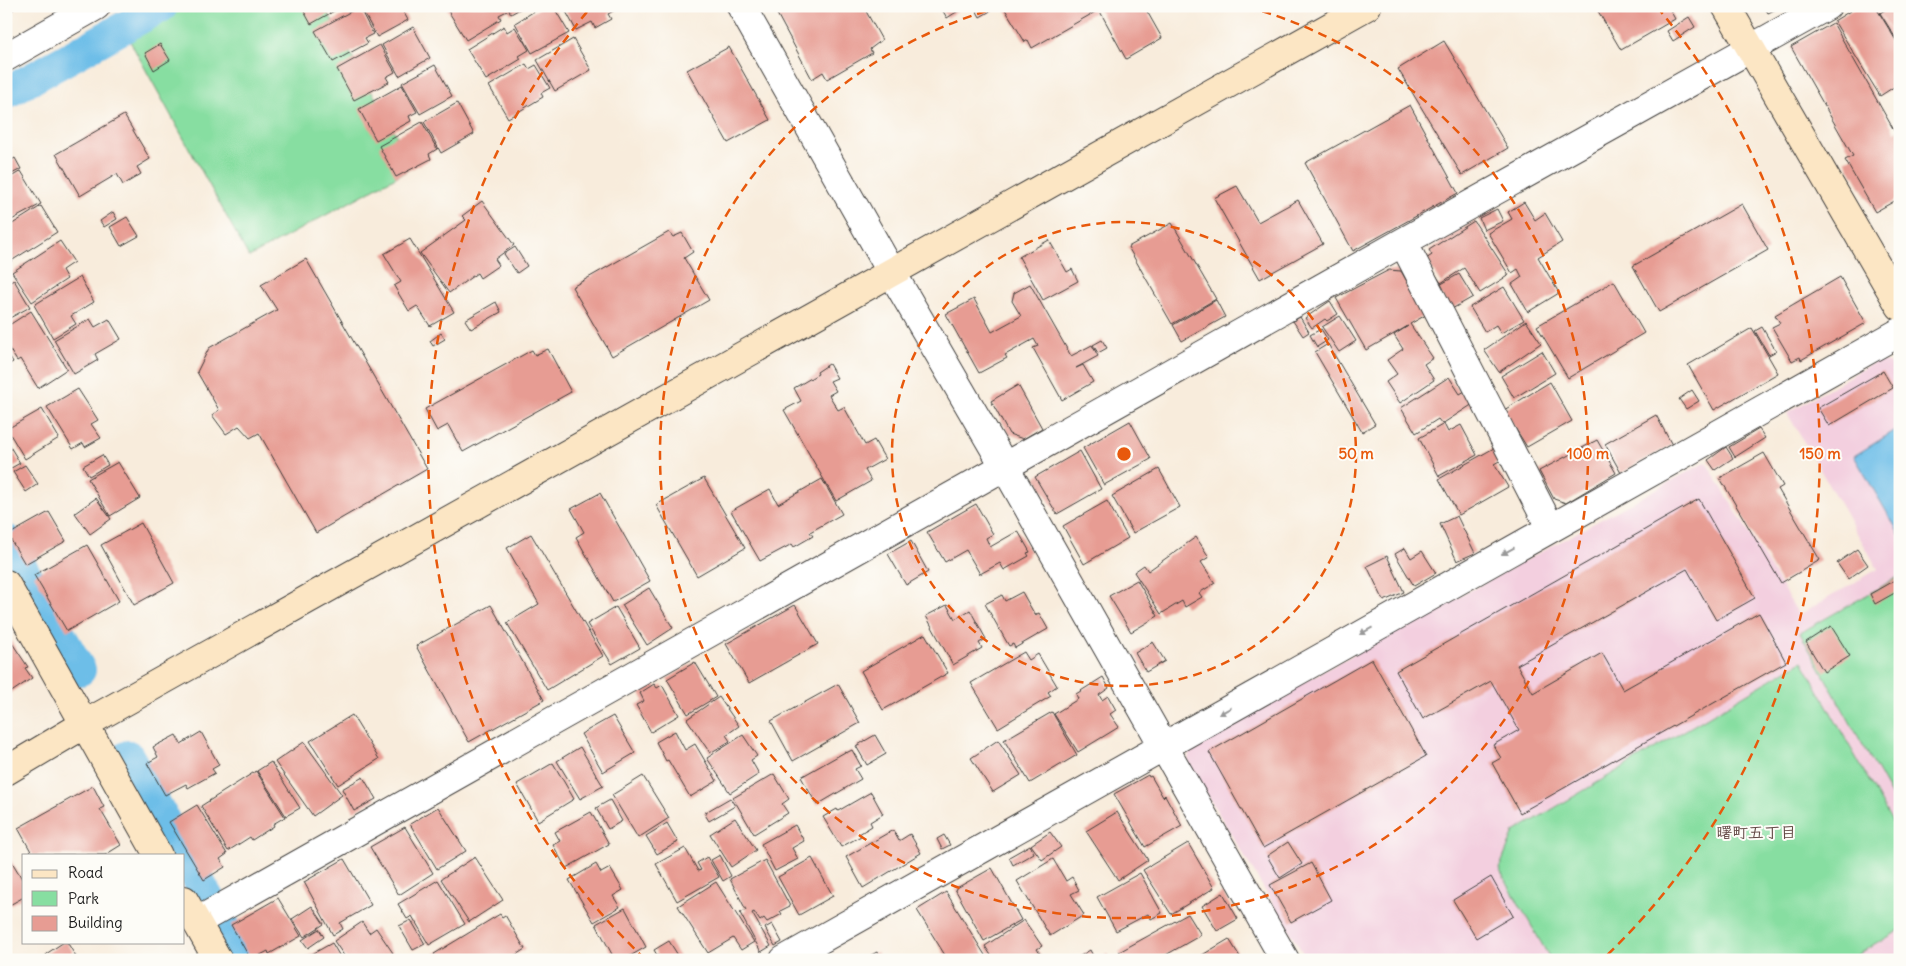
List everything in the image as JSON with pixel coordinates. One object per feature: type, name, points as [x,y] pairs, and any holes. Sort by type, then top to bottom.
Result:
[{"type":"street","points":[[6,57],[96,6]]},
{"type":"street","points":[[741,6],[1285,960]]},
{"type":"street","points":[[6,772],[85,724],[1367,6]]},
{"type":"street","points":[[1726,6],[1900,306]]},
{"type":"street","points":[[218,960],[190,911],[1005,467],[1826,6]]},
{"type":"street","points":[[1403,242],[1550,527]]},
{"type":"street","points":[[784,960],[1550,527],[1900,332]]},
{"type":"street","points":[[6,584],[157,854]]},
{"type":"shaded area","points":[[1876,361],[1900,365],[1900,576],[1801,633],[1900,811],[1900,960],[1307,960],[1188,763],[1190,744],[1706,462],[1799,615],[1878,569],[1787,413]]},
{"type":"green space","points":[[151,6],[324,6],[414,167],[249,257],[120,23]]},
{"type":"green space","points":[[1900,576],[1900,811],[1800,633]]},
{"type":"green space","points":[[1802,661],[1900,836],[1900,930],[1849,960],[1551,960],[1499,869],[1514,832]]},
{"type":"water","points":[[1900,429],[1900,535],[1854,456]]},
{"type":"building","points":[[6,6],[13,6],[14,9],[6,14]]},
{"type":"building","points":[[301,6],[343,6],[311,24]]},
{"type":"building","points":[[360,6],[400,6],[408,20],[377,37]]},
{"type":"building","points":[[451,6],[525,6],[511,14],[509,10],[499,15],[501,19],[466,40],[447,9]]},
{"type":"building","points":[[543,6],[553,6],[569,33],[532,53],[515,23]]},
{"type":"building","points":[[563,6],[622,6],[608,14],[611,19],[595,28],[592,22],[576,30]]},
{"type":"building","points":[[787,6],[863,6],[882,40],[870,49],[872,53],[827,79],[823,72],[812,79],[776,12]]},
{"type":"building","points":[[940,6],[966,6],[947,18]]},
{"type":"building","points":[[974,6],[999,6],[980,17]]},
{"type":"building","points":[[1003,6],[1091,6],[1095,12],[1032,48],[1028,40],[1025,42]]},
{"type":"building","points":[[1097,6],[1144,6],[1162,38],[1126,59]]},
{"type":"building","points":[[1595,6],[1668,6],[1675,19],[1621,50]]},
{"type":"building","points":[[1764,6],[1782,6],[1768,13]]},
{"type":"building","points":[[1858,6],[1875,6],[1900,47],[1900,83],[1880,96],[1834,21]]},
{"type":"building","points":[[1891,6],[1900,6],[1900,45],[1880,13]]},
{"type":"building","points":[[359,7],[373,34],[365,38],[368,43],[333,62],[315,31]]},
{"type":"building","points":[[1689,17],[1695,27],[1673,41],[1667,31]]},
{"type":"building","points":[[1833,23],[1895,132],[1900,129],[1900,198],[1875,212],[1845,160],[1853,156],[1791,47]]},
{"type":"building","points":[[504,26],[507,32],[515,27],[529,50],[519,56],[521,59],[486,80],[467,49]]},
{"type":"building","points":[[413,27],[430,58],[399,76],[382,45]]},
{"type":"building","points":[[573,39],[591,70],[555,91],[537,60]]},
{"type":"building","points":[[1444,41],[1508,148],[1462,175],[1398,69]]},
{"type":"building","points":[[160,44],[170,60],[154,70],[145,53]]},
{"type":"building","points":[[380,45],[395,72],[386,77],[389,82],[354,100],[337,69]]},
{"type":"building","points":[[729,47],[770,120],[728,143],[687,70]]},
{"type":"building","points":[[526,64],[529,69],[536,65],[550,88],[541,93],[543,97],[508,118],[489,86]]},
{"type":"building","points":[[435,65],[452,96],[420,114],[402,83]]},
{"type":"building","points":[[402,85],[417,112],[409,116],[411,121],[376,140],[359,109]]},
{"type":"building","points":[[457,103],[474,134],[441,153],[424,122]]},
{"type":"building","points":[[1410,105],[1458,193],[1353,251],[1305,163]]},
{"type":"building","points":[[124,115],[150,159],[137,167],[141,174],[123,185],[117,174],[80,196],[56,154]]},
{"type":"building","points":[[422,122],[437,149],[429,154],[431,159],[396,177],[379,146]]},
{"type":"building","points":[[6,142],[11,149],[6,152]]},
{"type":"building","points":[[15,158],[21,169],[6,177],[6,163]]},
{"type":"building","points":[[21,171],[41,204],[6,223],[6,180]]},
{"type":"building","points":[[1237,186],[1258,222],[1298,200],[1323,244],[1260,279],[1214,198]]},
{"type":"building","points":[[482,201],[514,245],[495,259],[499,265],[480,278],[477,273],[449,293],[420,253],[466,220],[462,216]]},
{"type":"building","points":[[1524,202],[1535,220],[1545,213],[1562,242],[1538,257],[1559,293],[1528,312],[1512,284],[1522,277],[1518,269],[1512,273],[1488,233],[1512,219],[1508,212]]},
{"type":"building","points":[[1742,204],[1768,250],[1659,312],[1633,266]]},
{"type":"building","points":[[41,206],[57,232],[8,263],[6,260],[6,228]]},
{"type":"building","points":[[1497,209],[1503,221],[1484,230],[1479,218]]},
{"type":"building","points":[[113,212],[117,219],[104,227],[100,221]]},
{"type":"building","points":[[127,217],[139,236],[121,246],[110,227]]},
{"type":"building","points":[[1474,221],[1509,275],[1480,293],[1464,268],[1441,283],[1426,259],[1432,255],[1429,250]]},
{"type":"building","points":[[1172,223],[1216,299],[1172,324],[1128,247]]},
{"type":"building","points":[[669,232],[673,237],[682,233],[693,252],[684,258],[709,300],[612,356],[572,287]]},
{"type":"building","points":[[410,239],[454,312],[430,326],[417,306],[409,311],[394,286],[401,282],[384,254]]},
{"type":"building","points":[[1049,240],[1067,272],[1072,269],[1078,281],[1043,300],[1019,257]]},
{"type":"building","points":[[60,241],[74,262],[62,270],[67,279],[32,302],[12,272]]},
{"type":"building","points":[[515,247],[527,266],[517,273],[504,254]]},
{"type":"building","points":[[306,259],[427,469],[316,533],[259,433],[250,438],[239,426],[226,434],[212,415],[219,410],[197,372],[209,348],[277,310],[261,285]]},
{"type":"building","points":[[1389,270],[1401,271],[1426,315],[1410,324],[1433,358],[1424,364],[1434,380],[1400,403],[1386,382],[1397,374],[1387,360],[1403,349],[1394,335],[1408,326],[1366,350],[1336,298]]},
{"type":"building","points":[[1459,274],[1473,297],[1450,310],[1436,287]]},
{"type":"building","points":[[80,277],[94,302],[71,316],[76,324],[53,338],[34,305]]},
{"type":"building","points":[[1840,277],[1866,323],[1801,360],[1800,357],[1792,361],[1772,327],[1780,323],[1775,315]]},
{"type":"building","points":[[14,280],[30,307],[6,320],[6,284]]},
{"type":"building","points":[[1614,281],[1644,333],[1568,378],[1537,326]]},
{"type":"building","points":[[1030,284],[1071,356],[1092,345],[1098,356],[1076,368],[1083,365],[1093,382],[1062,400],[1033,348],[1038,346],[1034,339],[1005,355],[1007,358],[979,373],[946,314],[974,299],[992,332],[1021,316],[1012,301],[1014,293]]},
{"type":"building","points":[[1504,287],[1524,320],[1501,333],[1496,325],[1485,332],[1470,307]]},
{"type":"building","points":[[1216,300],[1225,317],[1182,341],[1173,325]]},
{"type":"building","points":[[1330,301],[1338,314],[1327,321],[1325,319],[1312,328],[1305,318]]},
{"type":"building","points":[[496,302],[501,312],[471,329],[465,320]]},
{"type":"building","points":[[31,311],[67,369],[38,388],[20,359],[17,361],[6,344],[6,327]]},
{"type":"building","points":[[1340,316],[1356,341],[1339,352],[1322,327]]},
{"type":"building","points":[[1300,317],[1309,332],[1303,336],[1293,321]]},
{"type":"building","points":[[90,319],[95,327],[109,319],[121,339],[95,354],[98,360],[74,374],[54,340]]},
{"type":"building","points":[[1526,321],[1541,343],[1499,372],[1484,350]]},
{"type":"building","points":[[1762,327],[1776,351],[1769,355],[1755,331]]},
{"type":"building","points":[[1752,328],[1778,373],[1714,410],[1688,365]]},
{"type":"building","points":[[1321,329],[1328,340],[1317,347],[1310,335]]},
{"type":"building","points":[[441,333],[445,339],[433,346],[430,341]]},
{"type":"building","points":[[1102,340],[1107,348],[1098,353],[1093,345]]},
{"type":"building","points":[[1328,344],[1375,424],[1362,432],[1315,352]]},
{"type":"building","points":[[548,349],[571,392],[463,452],[448,425],[437,431],[425,409],[532,350],[535,355]]},
{"type":"building","points":[[6,350],[13,362],[6,366]]},
{"type":"building","points":[[1542,351],[1555,373],[1514,398],[1501,376]]},
{"type":"building","points":[[829,364],[837,378],[830,381],[836,391],[829,395],[838,410],[844,407],[865,445],[874,440],[885,459],[865,470],[871,481],[836,501],[784,410],[801,401],[794,388],[818,374],[817,372]]},
{"type":"building","points":[[1883,371],[1893,388],[1829,426],[1818,408]]},
{"type":"building","points":[[1449,377],[1460,394],[1465,391],[1473,404],[1442,424],[1438,419],[1416,433],[1401,408]]},
{"type":"building","points":[[1550,382],[1572,421],[1527,447],[1504,410]]},
{"type":"building","points":[[1018,385],[1042,428],[1023,439],[1009,434],[991,401]]},
{"type":"building","points":[[78,389],[98,420],[91,424],[101,438],[85,447],[83,443],[73,449],[47,407]]},
{"type":"building","points":[[1692,390],[1699,401],[1686,409],[1679,399]]},
{"type":"building","points":[[42,409],[59,438],[25,459],[7,429]]},
{"type":"building","points":[[1656,415],[1672,445],[1621,473],[1605,444]]},
{"type":"building","points":[[1130,421],[1151,459],[1104,485],[1083,448]]},
{"type":"building","points":[[1444,424],[1448,432],[1461,425],[1477,455],[1439,476],[1419,438]]},
{"type":"building","points":[[1759,429],[1765,438],[1735,457],[1729,447]]},
{"type":"building","points":[[6,440],[20,463],[6,471]]},
{"type":"building","points":[[1597,440],[1616,473],[1566,503],[1554,499],[1539,471]]},
{"type":"building","points":[[1726,447],[1733,458],[1715,470],[1708,460]]},
{"type":"building","points":[[1494,448],[1501,460],[1494,464],[1508,487],[1459,515],[1439,479]]},
{"type":"building","points":[[1080,451],[1101,489],[1057,514],[1035,477]]},
{"type":"building","points":[[1764,453],[1783,486],[1778,489],[1820,560],[1781,583],[1720,478]]},
{"type":"building","points":[[102,455],[108,465],[89,476],[83,466]]},
{"type":"building","points":[[118,462],[140,498],[110,516],[88,479]]},
{"type":"building","points":[[25,465],[38,484],[26,492],[13,472]]},
{"type":"building","points":[[1159,469],[1180,507],[1133,533],[1112,496]]},
{"type":"building","points":[[704,478],[745,548],[697,576],[656,505]]},
{"type":"building","points":[[822,479],[842,514],[810,532],[813,536],[794,547],[792,544],[760,561],[731,511],[770,489],[778,504]]},
{"type":"building","points":[[600,493],[650,581],[613,602],[576,537],[584,532],[571,509]]},
{"type":"building","points":[[96,498],[111,519],[90,534],[75,513]]},
{"type":"building","points":[[1699,499],[1755,598],[1716,620],[1687,569],[1517,665],[1533,693],[1602,653],[1623,690],[1759,613],[1786,662],[1520,813],[1492,763],[1501,758],[1493,745],[1519,730],[1491,681],[1423,719],[1396,671]]},
{"type":"building","points":[[1107,501],[1128,538],[1084,564],[1063,526]]},
{"type":"building","points":[[976,504],[993,534],[986,538],[990,547],[1018,531],[1030,552],[1027,553],[1029,556],[1004,570],[1000,563],[980,574],[966,550],[945,562],[927,532]]},
{"type":"building","points":[[49,512],[66,541],[25,564],[8,535]]},
{"type":"building","points":[[1457,516],[1475,553],[1457,561],[1440,524]]},
{"type":"building","points":[[141,523],[174,583],[134,605],[101,545]]},
{"type":"building","points":[[531,534],[603,656],[547,690],[507,623],[539,604],[507,548]]},
{"type":"building","points":[[1196,537],[1209,557],[1201,562],[1215,583],[1199,593],[1202,597],[1185,607],[1182,601],[1161,614],[1134,572],[1144,565],[1148,571]]},
{"type":"building","points":[[911,541],[928,572],[906,585],[888,554]]},
{"type":"building","points":[[87,545],[119,601],[67,631],[34,575]]},
{"type":"building","points":[[1405,548],[1411,558],[1422,551],[1436,573],[1414,586],[1395,554]]},
{"type":"building","points":[[1857,549],[1868,565],[1848,579],[1837,563]]},
{"type":"building","points":[[1387,556],[1404,592],[1384,601],[1367,566]]},
{"type":"building","points":[[1900,577],[1900,590],[1875,604],[1870,594]]},
{"type":"building","points":[[1137,580],[1158,616],[1131,632],[1109,596]]},
{"type":"building","points":[[649,588],[673,628],[647,645],[622,605]]},
{"type":"building","points":[[1022,592],[1035,615],[1039,613],[1048,629],[1015,648],[1013,644],[1009,646],[985,604],[1002,595],[1005,601]]},
{"type":"building","points":[[491,605],[544,700],[469,742],[416,646]]},
{"type":"building","points":[[795,605],[818,644],[749,683],[726,644]]},
{"type":"building","points":[[947,605],[955,619],[970,610],[986,639],[979,643],[982,648],[953,665],[926,616]]},
{"type":"building","points":[[616,607],[640,648],[612,664],[587,624]]},
{"type":"building","points":[[1831,626],[1850,656],[1824,672],[1806,642]]},
{"type":"building","points":[[6,634],[28,667],[25,668],[32,678],[10,693],[6,687]]},
{"type":"building","points":[[925,634],[948,673],[883,710],[861,671]]},
{"type":"building","points":[[1153,642],[1165,661],[1146,672],[1135,653]]},
{"type":"building","points":[[1024,652],[1029,660],[1038,654],[1057,686],[1048,692],[1051,696],[998,728],[971,683]]},
{"type":"building","points":[[1372,659],[1426,756],[1263,848],[1209,752]]},
{"type":"building","points":[[695,662],[716,697],[688,714],[667,679]]},
{"type":"building","points":[[1103,677],[1109,688],[1099,695],[1102,700],[1108,696],[1116,710],[1110,714],[1119,727],[1078,752],[1054,714],[1078,699],[1076,694]]},
{"type":"building","points":[[654,684],[657,688],[662,685],[679,715],[651,732],[636,705],[644,701],[640,693]]},
{"type":"building","points":[[838,684],[860,723],[793,761],[771,721]]},
{"type":"building","points":[[719,697],[739,726],[726,735],[730,741],[710,753],[687,719]]},
{"type":"building","points":[[1052,712],[1077,755],[1030,783],[1004,740]]},
{"type":"building","points":[[352,715],[379,759],[338,785],[310,741]]},
{"type":"building","points":[[613,716],[635,753],[603,772],[581,734]]},
{"type":"building","points":[[675,731],[685,750],[695,744],[717,781],[690,797],[656,742]]},
{"type":"building","points":[[201,732],[219,765],[212,769],[215,773],[188,788],[186,784],[165,795],[147,763],[158,757],[153,747],[176,735],[181,744]]},
{"type":"building","points":[[743,735],[757,756],[751,760],[759,774],[730,793],[707,758]]},
{"type":"building","points":[[875,735],[886,754],[867,765],[856,746]]},
{"type":"building","points":[[998,740],[1021,775],[993,792],[971,758]]},
{"type":"building","points":[[304,742],[342,795],[313,816],[275,762]]},
{"type":"building","points":[[580,747],[603,786],[580,799],[557,761]]},
{"type":"building","points":[[852,750],[861,766],[855,769],[861,779],[817,805],[801,777],[845,752]]},
{"type":"building","points":[[271,762],[300,808],[286,816],[257,771]]},
{"type":"building","points":[[553,763],[574,799],[538,821],[517,784]]},
{"type":"building","points":[[256,771],[285,817],[252,840],[250,837],[228,851],[201,806]]},
{"type":"building","points":[[774,774],[789,799],[782,804],[788,813],[754,834],[733,798]]},
{"type":"building","points":[[1148,775],[1149,777],[1151,776],[1163,797],[1165,795],[1182,826],[1145,847],[1114,794]]},
{"type":"building","points":[[643,776],[669,818],[638,838],[612,795]]},
{"type":"building","points":[[363,777],[376,799],[354,811],[342,789]]},
{"type":"building","points":[[93,786],[104,807],[100,809],[121,845],[107,854],[32,854],[18,828]]},
{"type":"building","points":[[871,792],[883,814],[870,822],[872,826],[859,834],[861,836],[841,847],[823,817],[837,809],[838,811]]},
{"type":"building","points":[[730,798],[735,806],[709,821],[704,813]]},
{"type":"building","points":[[610,800],[622,821],[608,829],[596,808]]},
{"type":"building","points":[[197,805],[227,854],[220,859],[225,867],[204,880],[169,822]]},
{"type":"building","points":[[438,807],[466,851],[437,869],[410,824]]},
{"type":"building","points":[[591,812],[609,844],[566,868],[553,845],[560,841],[555,832]]},
{"type":"building","points":[[1117,812],[1148,860],[1118,880],[1086,831]]},
{"type":"building","points":[[735,818],[756,850],[731,867],[710,834]]},
{"type":"building","points":[[667,823],[678,842],[657,854],[646,836]]},
{"type":"building","points":[[795,825],[804,841],[792,848],[798,859],[775,871],[761,844]]},
{"type":"building","points":[[405,827],[433,873],[399,895],[370,847]]},
{"type":"building","points":[[893,830],[899,841],[910,834],[921,853],[863,888],[846,857]]},
{"type":"building","points":[[1050,832],[1061,847],[1042,860],[1031,845]]},
{"type":"building","points":[[944,835],[950,845],[942,849],[937,839]]},
{"type":"building","points":[[1288,842],[1302,864],[1280,878],[1267,856]]},
{"type":"building","points":[[1188,843],[1214,888],[1171,914],[1143,870]]},
{"type":"building","points":[[1030,845],[1034,853],[1013,865],[1009,857]]},
{"type":"building","points":[[685,848],[698,871],[701,870],[697,863],[707,857],[719,877],[677,901],[656,864]]},
{"type":"building","points":[[6,852],[22,879],[22,898],[6,907]]},
{"type":"building","points":[[720,855],[731,876],[723,881],[711,860]]},
{"type":"building","points":[[475,857],[503,900],[469,922],[441,879]]},
{"type":"building","points":[[812,858],[833,896],[799,915],[778,877]]},
{"type":"building","points":[[344,859],[371,905],[340,923],[343,929],[333,935],[304,882]]},
{"type":"building","points":[[1053,859],[1066,881],[1072,877],[1079,890],[1071,894],[1084,915],[1050,936],[1017,881]]},
{"type":"building","points":[[765,860],[790,906],[780,911],[782,914],[767,922],[764,918],[760,921],[754,912],[752,913],[771,946],[761,952],[740,913],[746,910],[730,879]]},
{"type":"building","points":[[1311,863],[1331,900],[1291,922],[1270,885]]},
{"type":"building","points":[[596,864],[601,873],[610,868],[623,890],[613,896],[620,907],[594,922],[569,880]]},
{"type":"building","points":[[992,868],[1021,920],[984,941],[955,889]]},
{"type":"building","points":[[1140,873],[1162,913],[1151,919],[1148,914],[1116,931],[1097,897]]},
{"type":"building","points":[[1491,877],[1513,916],[1476,938],[1453,900]]},
{"type":"building","points":[[438,880],[465,924],[429,945],[412,916],[407,919],[398,904]]},
{"type":"building","points":[[716,882],[754,942],[741,950],[733,938],[708,953],[678,906]]},
{"type":"building","points":[[946,892],[988,960],[948,960],[917,910]]},
{"type":"building","points":[[1223,893],[1238,919],[1217,931],[1202,906]]},
{"type":"building","points":[[278,898],[301,936],[269,954],[268,951],[251,960],[231,925]]},
{"type":"building","points":[[312,906],[324,924],[304,937],[292,919]]},
{"type":"building","points":[[625,908],[646,947],[623,960],[615,960],[596,924]]},
{"type":"building","points":[[500,914],[502,917],[505,915],[525,949],[508,960],[438,960],[434,954]]},
{"type":"building","points":[[1188,914],[1201,935],[1157,960],[1124,960],[1119,952]]},
{"type":"building","points":[[411,920],[425,944],[413,950],[399,926]]},
{"type":"building","points":[[1024,920],[1042,946],[1037,949],[1044,960],[994,960],[985,946]]},
{"type":"building","points":[[362,922],[369,933],[376,928],[393,953],[382,960],[347,960],[334,941]]},
{"type":"building","points":[[772,924],[782,942],[775,946],[765,928]]},
{"type":"building","points":[[319,929],[324,937],[308,948],[302,940]]},
{"type":"building","points":[[1229,939],[1242,960],[1194,960]]},
{"type":"building","points":[[669,941],[681,960],[660,960],[654,950]]},
{"type":"building","points":[[332,943],[342,960],[306,960],[305,958]]},
{"type":"building","points":[[61,944],[68,944],[78,960],[50,960],[46,954]]},
{"type":"building","points":[[1090,950],[1095,960],[1074,960]]},
{"type":"building","points":[[877,952],[881,960],[862,960]]},
{"type":"building","points":[[1107,954],[1111,960],[1098,960]]},
{"type":"building","points":[[656,955],[659,960],[646,960]]},
{"type":"waterway","points":[[6,93],[162,6]]},
{"type":"waterway","points":[[6,540],[80,670]]},
{"type":"waterway","points":[[128,756],[183,854]]},
{"type":"waterway","points":[[185,857],[243,960]]},
{"type":"district","name":"曙町五丁目","points":[[1756,832]]}]
